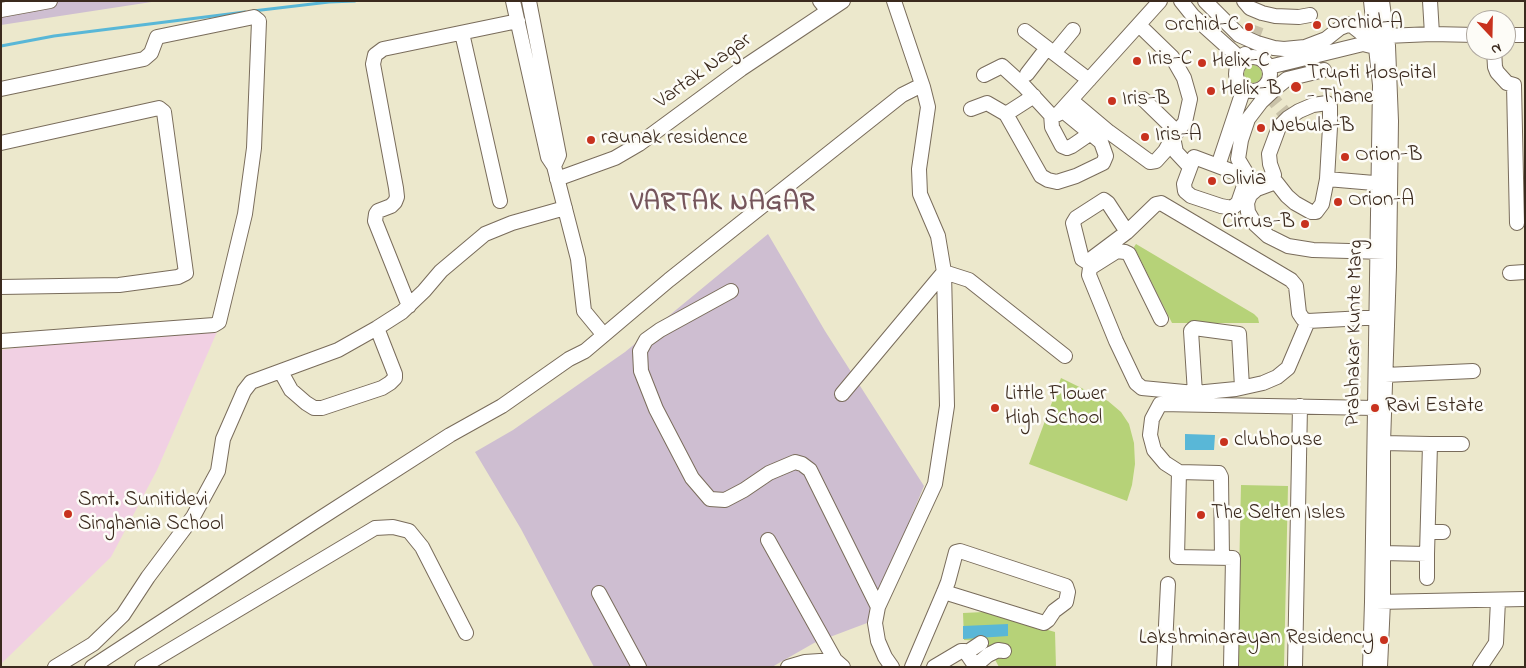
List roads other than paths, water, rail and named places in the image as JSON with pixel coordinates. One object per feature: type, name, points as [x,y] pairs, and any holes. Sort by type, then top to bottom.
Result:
[{"type":"street","points":[[1,10],[50,1]]},
{"type":"street","points":[[513,1],[548,158],[555,173],[578,259],[584,311],[603,334]]},
{"type":"street","points":[[529,1],[559,155],[555,173]]},
{"type":"street","name":"Vartak Nagar","points":[[555,173],[615,158],[638,144],[824,6],[843,1]]},
{"type":"street","points":[[892,667],[878,641],[875,623],[878,608],[935,484],[947,406],[944,272],[938,236],[920,194],[918,169],[928,106],[894,1]]},
{"type":"street","points":[[1090,133],[1067,148],[1062,146],[1052,127],[1061,108],[1089,80],[1160,1]]},
{"type":"street","points":[[1181,1],[1193,16],[1242,60]]},
{"type":"street","points":[[1205,1],[1239,35],[1274,48],[1297,48],[1326,39],[1340,28],[1350,24],[1366,34],[1372,43]]},
{"type":"street","points":[[1244,1],[1250,8],[1261,14],[1275,16],[1299,17],[1309,9]]},
{"type":"street","name":"Prabhakar Kunte Marg","points":[[1371,1],[1372,43],[1380,85],[1384,184],[1381,317],[1375,408],[1377,602],[1380,667]]},
{"type":"street","name":"Prabhakar Kunte Marg","points":[[1372,43],[1382,1]]},
{"type":"street","points":[[1430,1],[1432,34]]},
{"type":"street","points":[[1,89],[144,59],[151,53],[157,37],[254,17],[259,21],[254,148],[245,214],[219,322],[214,325],[1,341]]},
{"type":"street","points":[[409,306],[375,221],[378,211],[391,206],[397,197],[373,64],[375,55],[383,49],[518,21]]},
{"type":"street","points":[[984,75],[1002,66],[1034,96],[1108,132],[1150,162],[1156,161],[1185,122],[1190,99],[1184,78],[1172,57],[1139,25]]},
{"type":"street","points":[[1027,74],[1073,30]]},
{"type":"street","points":[[1025,31],[1089,80]]},
{"type":"street","points":[[462,32],[500,201]]},
{"type":"street","points":[[1270,71],[1372,43],[1432,34],[1466,35]]},
{"type":"street","points":[[1242,60],[1252,56],[1267,62],[1270,79],[1266,90],[1254,91],[1244,88],[1236,74],[1239,64],[1252,40]]},
{"type":"street","points":[[1495,60],[1495,67],[1501,78],[1519,83],[1516,223]]},
{"type":"street","points":[[1324,70],[1287,80],[1261,102],[1248,119],[1241,140],[1238,159],[1250,179],[1257,181],[1273,178],[1269,154],[1279,127],[1287,117],[1299,110],[1313,104],[1328,104],[1330,127],[1327,179],[1322,204],[1316,212],[1311,212],[1295,203],[1276,182],[1257,189],[1250,195],[1247,203],[1248,212],[1255,224],[1268,236],[1288,246],[1313,250],[1383,252]]},
{"type":"street","points":[[92,667],[442,440],[502,406],[569,359],[584,351],[760,207],[902,95],[916,88],[923,87]]},
{"type":"street","points":[[1218,166],[1244,88]]},
{"type":"street","points":[[1006,114],[1034,96]]},
{"type":"street","points":[[1143,100],[1175,135],[1176,152],[1190,167]]},
{"type":"street","points":[[972,109],[986,103],[1006,114],[1041,176],[1057,182],[1076,176],[1103,163],[1106,156],[1101,142],[1061,108]]},
{"type":"street","points":[[1,143],[159,108],[164,112],[186,273],[178,278],[119,285],[1,286]]},
{"type":"street","points":[[1194,157],[1218,166],[1247,177],[1238,203],[1232,208],[1190,196],[1185,191],[1184,184],[1194,157]]},
{"type":"street","points":[[1327,179],[1384,184]]},
{"type":"street","points":[[1127,232],[1104,200],[1076,218],[1073,223],[1082,259],[1087,262],[1127,232],[1156,204],[1161,203],[1291,280],[1296,286],[1299,313],[1308,322],[1381,317]]},
{"type":"street","points":[[54,667],[93,644],[123,615],[148,577],[193,517],[218,471],[223,439],[244,391],[251,382],[338,350],[377,328],[409,306],[441,271],[485,234],[512,223],[565,208]]},
{"type":"street","points":[[1161,319],[1129,254],[1117,251],[1090,268],[1089,274],[1116,341],[1136,384],[1142,388],[1195,393],[1263,384],[1288,368],[1308,322]]},
{"type":"street","points":[[944,272],[969,280],[1064,356]]},
{"type":"street","points":[[842,394],[944,272]]},
{"type":"street","points":[[1510,272],[1525,272]]},
{"type":"street","points":[[731,291],[660,330],[646,340],[640,351],[641,371],[656,409],[692,478],[710,499],[725,500],[769,473],[796,462],[810,470],[878,608]]},
{"type":"street","name":"Prabhakar Kunte Marg","points":[[1370,667],[1382,553],[1385,375],[1381,317]]},
{"type":"street","points":[[280,372],[291,390],[314,408],[322,408],[382,388],[390,383],[395,374],[377,328]]},
{"type":"street","points":[[1195,393],[1191,332],[1194,328],[1239,334],[1242,387]]},
{"type":"street","points":[[1385,375],[1473,371]]},
{"type":"street","points":[[1222,558],[1221,477],[1219,473],[1179,472],[1164,463],[1154,450],[1150,435],[1152,419],[1160,404],[1375,408]]},
{"type":"street","points":[[1295,667],[1300,406]]},
{"type":"street","points":[[1383,443],[1462,444]]},
{"type":"street","points":[[1427,578],[1430,444]]},
{"type":"street","points":[[1179,472],[1177,557],[1233,558],[1231,667]]},
{"type":"street","points":[[142,667],[375,528],[394,527],[409,531],[422,547],[466,632]]},
{"type":"street","points":[[1428,532],[1443,532]]},
{"type":"street","points":[[768,540],[839,663]]},
{"type":"street","points":[[912,667],[944,592],[956,552],[960,551],[1066,586],[1068,592],[1066,602],[1054,611],[1044,623],[944,592]]},
{"type":"street","points":[[1382,553],[1427,554]]},
{"type":"street","points":[[1164,667],[1168,584]]},
{"type":"street","points":[[599,593],[639,667]]},
{"type":"street","points":[[1377,602],[1525,599]]},
{"type":"street","points":[[1480,667],[1496,644],[1498,600]]},
{"type":"street","points":[[966,653],[981,643]]},
{"type":"street","points":[[934,667],[961,651],[966,653],[976,667],[994,652],[1004,651]]},
{"type":"street","points":[[788,667],[805,662],[839,663]]},
{"type":"water","points":[[1185,434],[1215,435],[1214,450],[1185,450]]},
{"type":"water","points":[[1008,624],[1008,636],[963,639],[963,626]]},
{"type":"waterway","points":[[253,11],[329,2],[355,1]]},
{"type":"waterway","points":[[1,46],[54,36],[245,12]]},
{"type":"tunnel","points":[[1252,39],[1261,15]]},
{"type":"tunnel","points":[[1268,93],[1286,115]]},
{"type":"place","name":"Orchid-A","points":[[1317,25]]},
{"type":"place","name":"Orchid-C","points":[[1249,27]]},
{"type":"place","name":"Iris-C","points":[[1137,61]]},
{"type":"place","name":"Helix-C","points":[[1202,63]]},
{"type":"place","name":"Trupti Hospital - Thane","points":[[1296,87]]},
{"type":"place","name":"Helix-B","points":[[1211,91]]},
{"type":"place","name":"Iris-B","points":[[1112,101]]},
{"type":"place","name":"Nebula-B","points":[[1261,128]]},
{"type":"place","name":"Iris-A","points":[[1145,137]]},
{"type":"place","name":"raunak residence","points":[[591,140]]},
{"type":"place","name":"Orion-B","points":[[1345,157]]},
{"type":"place","name":"Olivia","points":[[1212,181]]},
{"type":"place","name":"Orion-A","points":[[1338,202]]},
{"type":"place","name":"Cirrus-B","points":[[1305,224]]},
{"type":"place","name":"Little Flower High School","points":[[995,408]]},
{"type":"place","name":"Ravi Estate","points":[[1375,408]]},
{"type":"place","name":"clubhouse","points":[[1224,442]]},
{"type":"place","name":"Smt. Sunitidevi Singhania School","points":[[68,514]]},
{"type":"place","name":"The Selten Isles","points":[[1201,515]]},
{"type":"place","name":"Lakshminarayan Residency","points":[[1384,640]]},
{"type":"district","name":"VARTAK NAGAR","points":[[723,205]]}]
